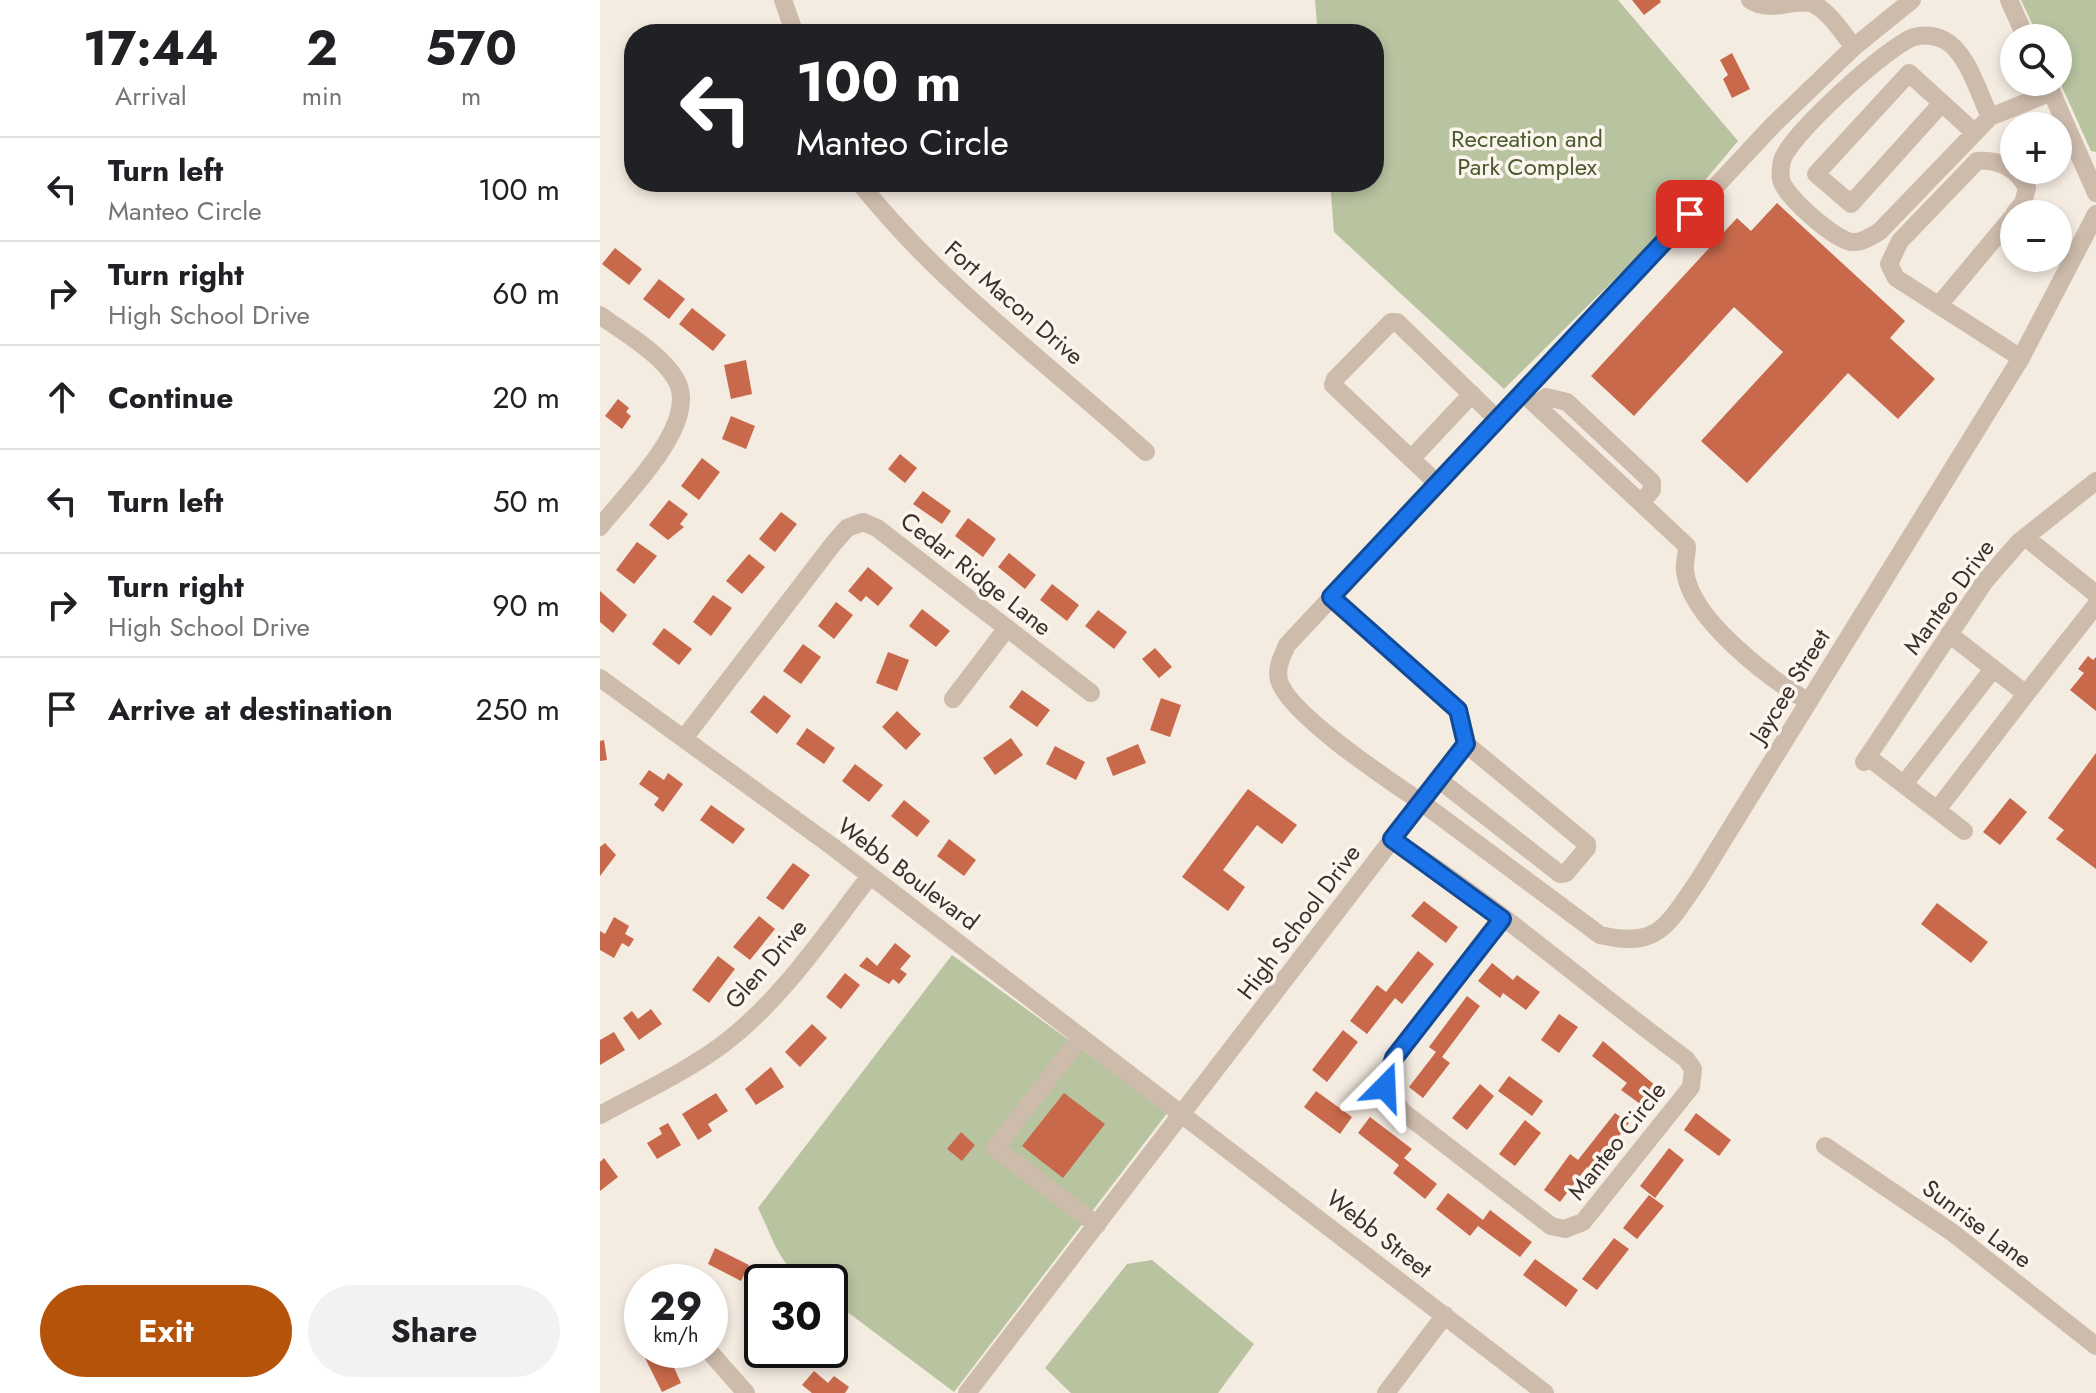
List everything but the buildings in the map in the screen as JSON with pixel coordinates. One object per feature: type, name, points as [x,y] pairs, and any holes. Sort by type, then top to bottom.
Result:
[{"type":"street","points":[[783,0],[791,24]]},
{"type":"street","points":[[1750,0],[1768,6],[1792,0],[1810,2],[1826,13],[1854,47]]},
{"type":"street","points":[[1421,802],[1305,715],[1282,689],[1278,667],[1287,645],[1498,420],[1530,400],[1774,124],[1854,47],[1912,0]]},
{"type":"street","points":[[2009,0],[2020,24]]},
{"type":"street","points":[[1990,117],[1957,51],[1946,41],[1927,34],[1911,38],[1881,58],[1793,139],[1782,159],[1781,179],[1788,193],[1834,236],[1853,242],[1880,231],[1990,117],[2032,96]]},
{"type":"street","points":[[1942,103],[1851,204],[1816,174],[1909,73],[1942,103],[1975,133]]},
{"type":"street","points":[[2054,96],[2096,193]]},
{"type":"street","points":[[2021,358],[1896,278],[1889,264],[1900,241],[1977,161],[1990,160],[2019,172],[2027,188],[2024,200]]},
{"type":"street","name":"Fort Macon Drive","points":[[867,192],[913,247],[1146,452]]},
{"type":"street","name":"Jaycee Street","points":[[1421,802],[1600,935],[1630,942],[1651,936],[1668,923],[1809,702],[2021,358],[2096,214]]},
{"type":"street","points":[[1939,305],[2000,231]]},
{"type":"street","points":[[600,315],[667,368],[682,391],[684,405],[667,441],[600,527]]},
{"type":"street","points":[[1438,484],[1333,385],[1335,379],[1391,322],[1397,322],[1498,420]]},
{"type":"street","points":[[1411,459],[1472,394]]},
{"type":"street","points":[[1530,400],[1687,546],[1685,572],[1699,602],[1729,642],[1809,702]]},
{"type":"street","name":"Manteo Drive","points":[[1904,784],[1866,760],[1985,581],[2025,537],[2096,481]]},
{"type":"street","name":"Cedar Ridge Lane","points":[[685,737],[833,544],[853,525],[863,522],[877,528],[1091,693]]},
{"type":"street","points":[[2025,537],[2096,594]]},
{"type":"street","points":[[1331,597],[1458,710],[1466,744],[1587,844],[1587,848],[1566,873],[1560,874],[1438,779]]},
{"type":"street","points":[[1937,810],[2096,605]]},
{"type":"street","points":[[953,699],[1007,628]]},
{"type":"street","points":[[1949,634],[2026,694]]},
{"type":"street","points":[[1964,831],[1904,784],[1993,669]]},
{"type":"street","name":"Webb Boulevard","points":[[600,678],[685,737],[1182,1114]]},
{"type":"street","name":"High School Drive","points":[[967,1393],[1466,744]]},
{"type":"street","name":"Manteo Circle","points":[[1392,839],[1502,919],[1686,1059],[1695,1072],[1691,1087],[1599,1206],[1578,1227],[1565,1229],[1551,1226],[1403,1112],[1385,1087],[1394,1058],[1502,919]]},
{"type":"street","name":"Glen Drive","points":[[600,1115],[705,1057],[745,1026],[805,960],[870,876]]},
{"type":"street","points":[[1081,1037],[995,1148],[1097,1225]]},
{"type":"street","name":"Webb Street","points":[[1182,1114],[1545,1393]]},
{"type":"street","name":"Sunrise Lane","points":[[1825,1146],[1953,1233],[2096,1346]]},
{"type":"street","points":[[1386,1393],[1445,1315]]},
{"type":"street","points":[[724,1368],[746,1393]]},
{"type":"green space","name":"Recreation and Park Complex","points":[[1315,0],[1618,0],[1738,141],[1660,234],[1504,389],[1334,232],[1331,192],[1384,192],[1384,24],[1317,24]]},
{"type":"green space","points":[[2021,0],[2096,0],[2096,152],[2091,151],[2066,96],[2072,96],[2072,24],[2032,24]]},
{"type":"green space","points":[[952,955],[1168,1112],[954,1392],[848,1312],[848,1264],[787,1264],[776,1248],[758,1208]]},
{"type":"green space","points":[[1152,1260],[1254,1344],[1218,1393],[1071,1393],[1045,1368],[1127,1264]]},
{"type":"route","points":[[1385,1087],[1385,1077],[1394,1058],[1502,919],[1392,839],[1466,744],[1463,722],[1458,710],[1331,597],[1690,214]]}]
